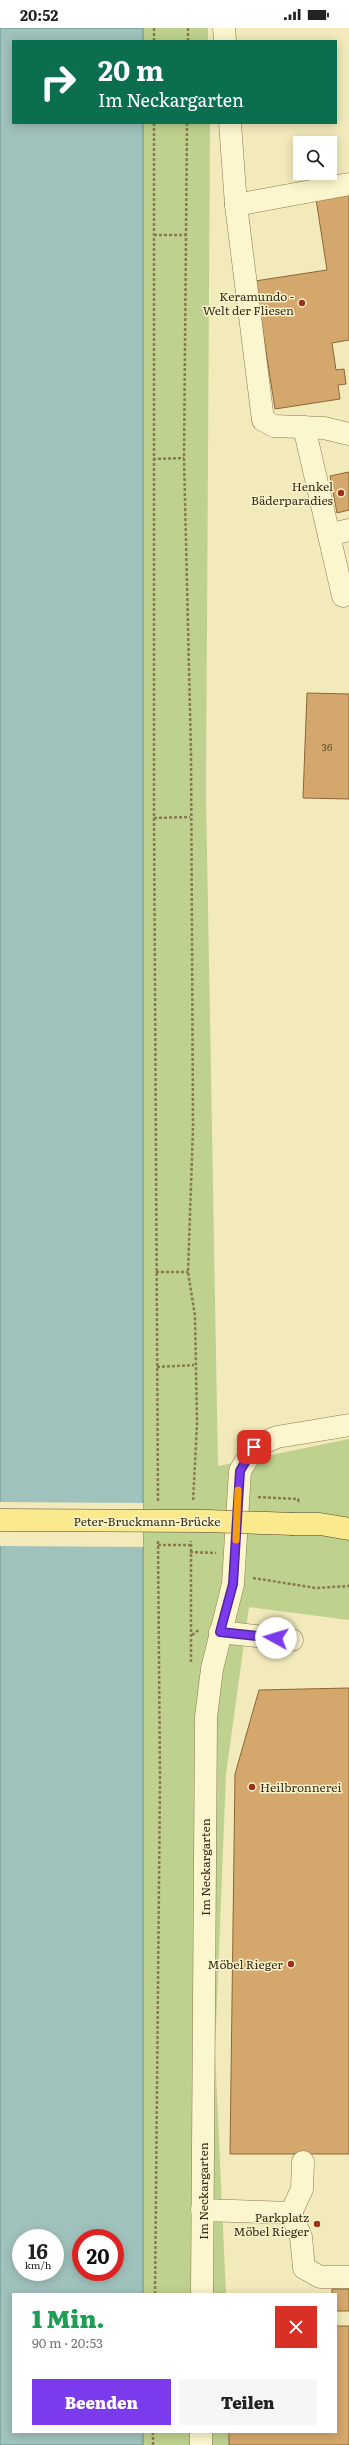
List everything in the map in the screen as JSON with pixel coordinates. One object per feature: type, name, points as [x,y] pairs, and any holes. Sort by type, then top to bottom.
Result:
[{"type":"main road","name":"Peter-Bruckmann-Brücke","points":[[0,1520],[207,1521],[298,1516],[320,1524]]},
{"type":"main road","points":[[320,1524],[349,1517]]},
{"type":"main road","points":[[320,1524],[349,1529]]},
{"type":"street","points":[[224,28],[225,40]]},
{"type":"street","points":[[230,124],[236,205],[262,420],[274,426],[324,428],[349,434]]},
{"type":"street","points":[[236,205],[349,184]]},
{"type":"street","points":[[304,427],[339,532],[343,596]]},
{"type":"street","name":"Im Neckargarten","points":[[202,2293],[206,1717],[211,1629],[233,1584],[240,1471],[254,1447],[277,1437],[349,1425]]},
{"type":"street","points":[[211,1629],[292,1640]]},
{"type":"street","points":[[303,2162],[302,2189],[292,2213],[301,2237],[304,2268],[320,2277],[349,2277]]},
{"type":"street","points":[[202,2210],[292,2213]]},
{"type":"street","points":[[201,2433],[201,2445]]},
{"type":"path","points":[[154,28],[154,40]]},
{"type":"path","points":[[188,28],[188,40]]},
{"type":"path","points":[[154,124],[153,459],[156,620],[154,818],[158,1506]]},
{"type":"path","points":[[187,124],[184,458],[191,753],[190,817],[193,1128],[188,1272],[195,1316],[194,1365],[197,1423],[193,1507]]},
{"type":"path","points":[[154,235],[186,235]]},
{"type":"path","points":[[153,459],[184,458]]},
{"type":"path","points":[[154,818],[190,817]]},
{"type":"path","points":[[156,1272],[188,1272]]},
{"type":"path","points":[[157,1367],[194,1365]]},
{"type":"path","points":[[238,1496],[298,1499],[298,1516]]},
{"type":"path","points":[[154,2293],[160,1788],[158,1537]]},
{"type":"path","points":[[191,1666],[192,1538]]},
{"type":"path","points":[[158,1545],[191,1545]]},
{"type":"path","points":[[233,1584],[256,1577],[316,1588],[349,1586]]},
{"type":"path","points":[[192,1635],[211,1629]]},
{"type":"path","points":[[153,2433],[153,2445]]},
{"type":"green space","points":[[143,28],[208,28],[208,40],[143,40]]},
{"type":"green space","points":[[143,124],[210,124],[206,795],[218,1466],[349,1439],[349,1620],[249,1607],[226,1774],[215,2051],[226,2293],[143,2293]]},
{"type":"green space","points":[[143,2433],[229,2433],[229,2445],[143,2445]]},
{"type":"water","points":[[0,28],[143,28],[143,40],[12,40],[12,124],[143,124],[143,2293],[12,2293],[12,2433],[143,2433],[143,2445],[0,2445]]},
{"type":"pier","points":[[0,1502],[143,1503],[143,1547],[0,1546]]},
{"type":"building","name":"Keramundo - Welt der Fliesen","points":[[349,194],[349,340],[332,343],[336,370],[344,369],[346,384],[338,385],[340,399],[275,409],[255,281],[327,270],[316,199]]},
{"type":"building","name":"Henkel Bäderparadies","points":[[349,472],[349,510],[337,513],[330,476]]},
{"type":"building","points":[[307,693],[349,694],[349,799],[303,798]]},
{"type":"building","name":"Möbel Rieger","points":[[349,1688],[349,2154],[230,2154],[235,1774],[259,1690]]},
{"type":"building","points":[[332,2289],[349,2289],[349,2311],[337,2311],[337,2293],[332,2293]]},
{"type":"building","points":[[337,2326],[349,2326],[349,2445],[229,2445],[229,2433],[337,2433]]},
{"type":"slow traffic","points":[[236,1540],[238,1490]]},
{"type":"place","name":"Keramundo - Welt der Fliesen","points":[[302,303]]},
{"type":"place","name":"Henkel Bäderparadies","points":[[341,493]]},
{"type":"place","name":"Heilbronnerei","points":[[252,1787]]},
{"type":"place","name":"Möbel Rieger","points":[[291,1964]]},
{"type":"place","name":"Parkplatz Möbel Rieger","points":[[317,2224]]},
{"type":"route","points":[[254,1447],[240,1471],[233,1584],[220,1632],[276,1638]]}]
